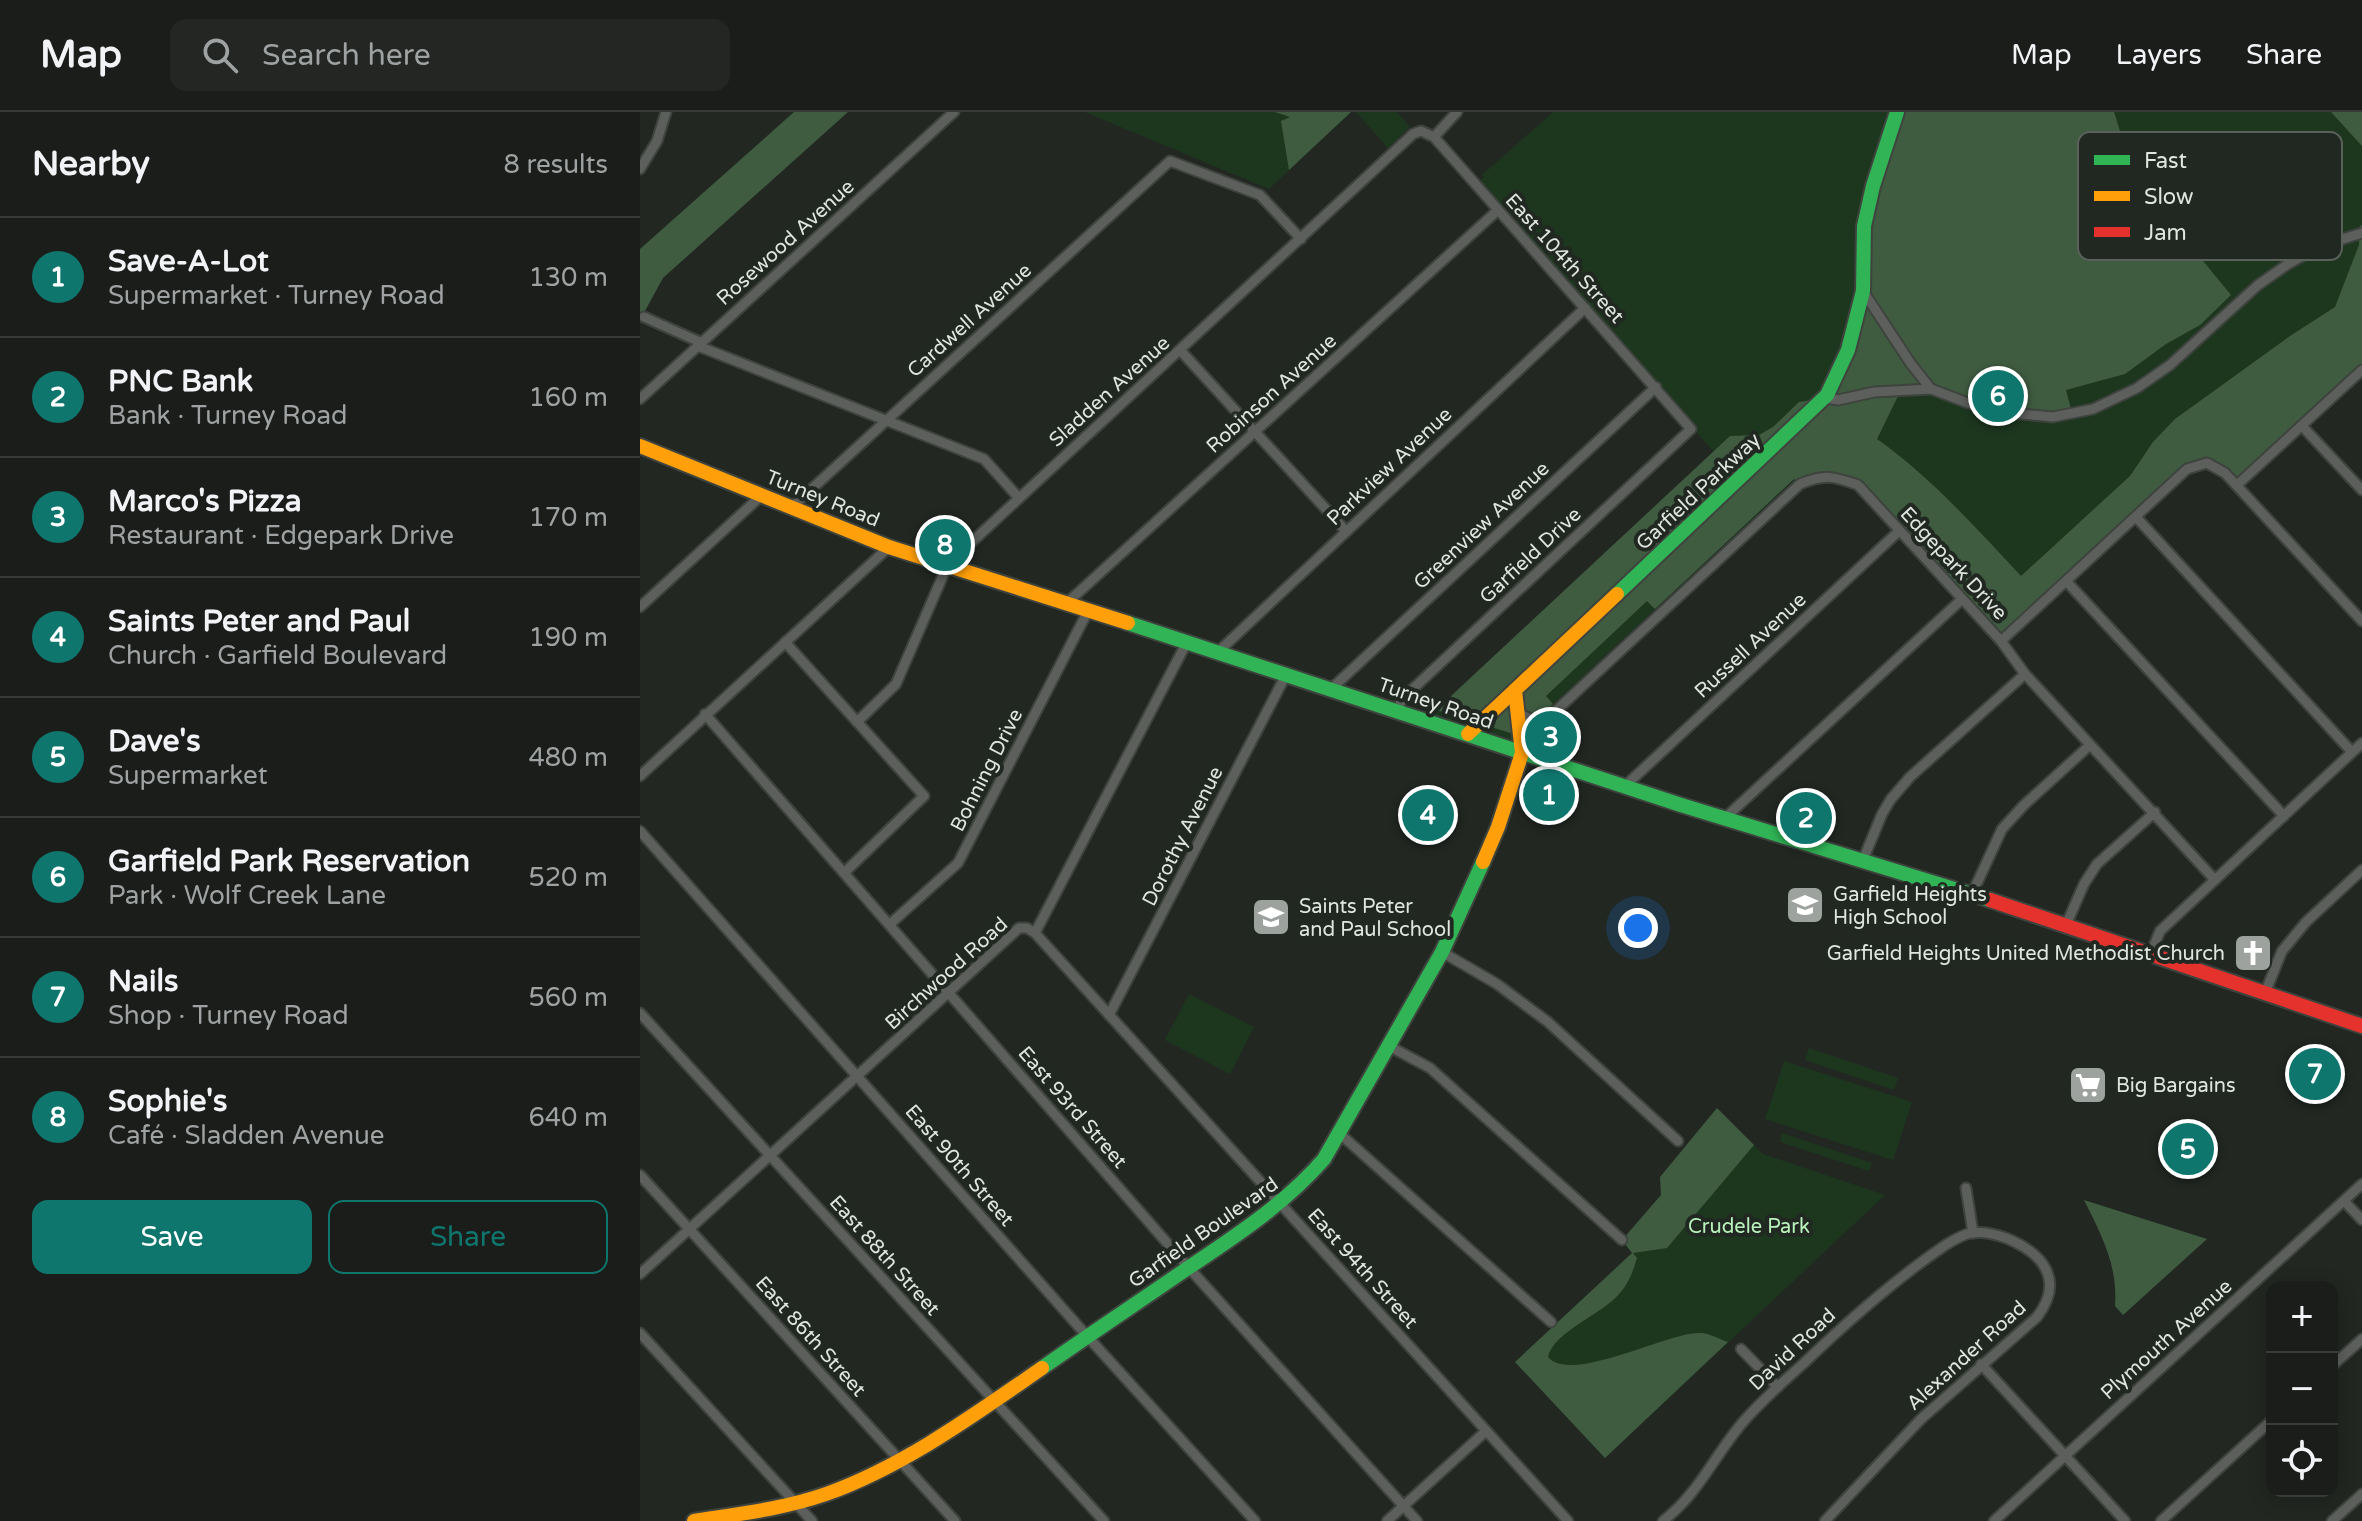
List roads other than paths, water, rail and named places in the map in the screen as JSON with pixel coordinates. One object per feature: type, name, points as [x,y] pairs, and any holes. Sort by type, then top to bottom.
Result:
[{"type":"street","points":[[640,169],[657,141],[666,112]]},
{"type":"street","name":"Rosewood Avenue","points":[[640,399],[954,112]]},
{"type":"street","points":[[1434,137],[1457,112]]},
{"type":"street","name":"Garfield Parkway","points":[[1468,734],[1825,398],[1848,350],[1863,291],[1864,226],[1873,186],[1897,112]]},
{"type":"street","name":"Sladden Avenue","points":[[857,722],[896,684],[948,564],[1413,134],[1421,131],[1434,137]]},
{"type":"street","name":"East 104th Street","points":[[1434,137],[1691,429]]},
{"type":"street","name":"Cardwell Avenue","points":[[793,506],[1170,161],[1260,195],[1301,239]]},
{"type":"street","name":"Robinson Avenue","points":[[1068,602],[1498,210]]},
{"type":"street","points":[[2342,239],[2362,233]]},
{"type":"street","points":[[1825,398],[1838,400],[1874,392],[1931,389],[1968,403],[2011,413],[2053,417],[2093,409],[2137,388],[2170,365],[2258,285],[2296,260]]},
{"type":"street","points":[[1863,291],[1931,389]]},
{"type":"street","name":"Parkview Avenue","points":[[1219,651],[1585,308]]},
{"type":"street","points":[[644,317],[700,344],[984,459],[1018,497]]},
{"type":"street","points":[[1180,350],[1346,531]]},
{"type":"street","points":[[2237,485],[2362,370]]},
{"type":"street","name":"Greenview Avenue","points":[[1331,689],[1656,387]]},
{"type":"street","points":[[2302,426],[2362,490]]},
{"type":"street","name":"Garfield Drive","points":[[1398,710],[1402,699],[1691,429]]},
{"type":"street","name":"Turney Road","points":[[640,446],[889,547],[1287,673],[1522,753],[1972,894],[2362,1026]]},
{"type":"street","name":"Edgepark Drive","points":[[1522,753],[1533,732],[1549,717],[1800,484],[1817,477],[1833,476],[1858,485],[2001,641],[2187,469],[2207,463],[2216,466],[2237,485],[2362,621]]},
{"type":"street","points":[[640,607],[762,495]]},
{"type":"street","points":[[2136,517],[2352,752]]},
{"type":"street","name":"Russell Avenue","points":[[1625,786],[1899,531]]},
{"type":"street","points":[[640,776],[889,547]]},
{"type":"street","points":[[2067,582],[2284,816]]},
{"type":"street","points":[[1725,818],[1961,600]]},
{"type":"street","name":"Bohning Drive","points":[[890,924],[958,863],[1088,611]]},
{"type":"street","points":[[2001,641],[2025,674],[2215,880]]},
{"type":"street","points":[[785,642],[924,796],[845,872]]},
{"type":"street","name":"Birchwood Road","points":[[640,1274],[1019,928],[1035,933],[1187,642]]},
{"type":"street","name":"Dorothy Avenue","points":[[1109,1015],[1287,673]]},
{"type":"street","points":[[1863,860],[1875,828],[1901,788],[2025,674]]},
{"type":"street","points":[[1515,690],[1522,753]]},
{"type":"street","points":[[1517,712],[1539,721],[1549,717]]},
{"type":"street","name":"East 93rd Street","points":[[705,714],[1189,1268],[1417,1521]]},
{"type":"street","points":[[2151,953],[2160,931],[2362,743]]},
{"type":"street","points":[[1972,894],[2002,829],[2033,796],[2090,745]]},
{"type":"street","name":"Garfield Boulevard","points":[[694,1521],[718,1519],[795,1502],[839,1488],[899,1460],[994,1401],[1189,1268],[1281,1204],[1305,1182],[1324,1159],[1442,952],[1498,827],[1522,753]]},
{"type":"street","points":[[2066,925],[2084,884],[2097,864],[2155,812]]},
{"type":"street","name":"East 90th Street","points":[[640,831],[1255,1521]]},
{"type":"street","points":[[2265,993],[2282,951],[2306,922],[2362,870]]},
{"type":"street","name":"East 94th Street","points":[[1035,933],[1568,1521]]},
{"type":"street","points":[[1442,952],[1497,984],[1548,1022],[1678,1141]]},
{"type":"street","name":"East 88th Street","points":[[640,1013],[1104,1521]]},
{"type":"street","points":[[1389,1046],[1430,1068],[1622,1240]]},
{"type":"street","points":[[1338,1132],[1551,1322]]},
{"type":"street","name":"East 86th Street","points":[[640,1175],[955,1521]]},
{"type":"street","name":"Plymouth Avenue","points":[[1994,1521],[2362,1184]]},
{"type":"street","points":[[1966,1188],[1973,1233]]},
{"type":"street","points":[[2344,1201],[2362,1220]]},
{"type":"street","name":"Alexander Road","points":[[1825,1521],[1906,1434],[2037,1317],[2047,1300],[2048,1279],[2040,1259],[2028,1248],[1994,1234],[1973,1233]]},
{"type":"street","name":"David Road","points":[[1663,1521],[1691,1496],[1736,1431],[1778,1387],[1875,1299],[1940,1249],[1962,1235],[1973,1233]]},
{"type":"street","points":[[640,1333],[812,1521]]},
{"type":"street","points":[[2338,1361],[2362,1339]]},
{"type":"street","points":[[1741,1349],[1778,1387]]},
{"type":"street","points":[[1981,1364],[2125,1521]]},
{"type":"street","points":[[2161,1521],[2267,1425]]},
{"type":"street","points":[[1387,1521],[1486,1431]]},
{"type":"street","points":[[2332,1521],[2362,1494]]},
{"type":"place","name":"Garfield Park Reservation","points":[[1998,396]]},
{"type":"place","name":"Sophie's","points":[[945,545]]},
{"type":"place","name":"Marco's Pizza","points":[[1551,737]]},
{"type":"place","name":"Save-A-Lot","points":[[1549,795]]},
{"type":"place","name":"Saints Peter and Paul","points":[[1428,815]]},
{"type":"place","name":"PNC Bank","points":[[1806,818]]},
{"type":"place","name":"Garfield Heights High School","points":[[1805,905]]},
{"type":"place","name":"Saints Peter and Paul School","points":[[1271,917]]},
{"type":"place","name":"Garfield Heights United Methodist Church","points":[[2253,953]]},
{"type":"place","name":"Nails","points":[[2315,1074]]},
{"type":"place","name":"Big Bargains","points":[[2088,1085]]},
{"type":"place","name":"Dave's","points":[[2188,1149]]},
{"type":"park label","name":"Crudele Park","points":[[1749,1226]]}]
